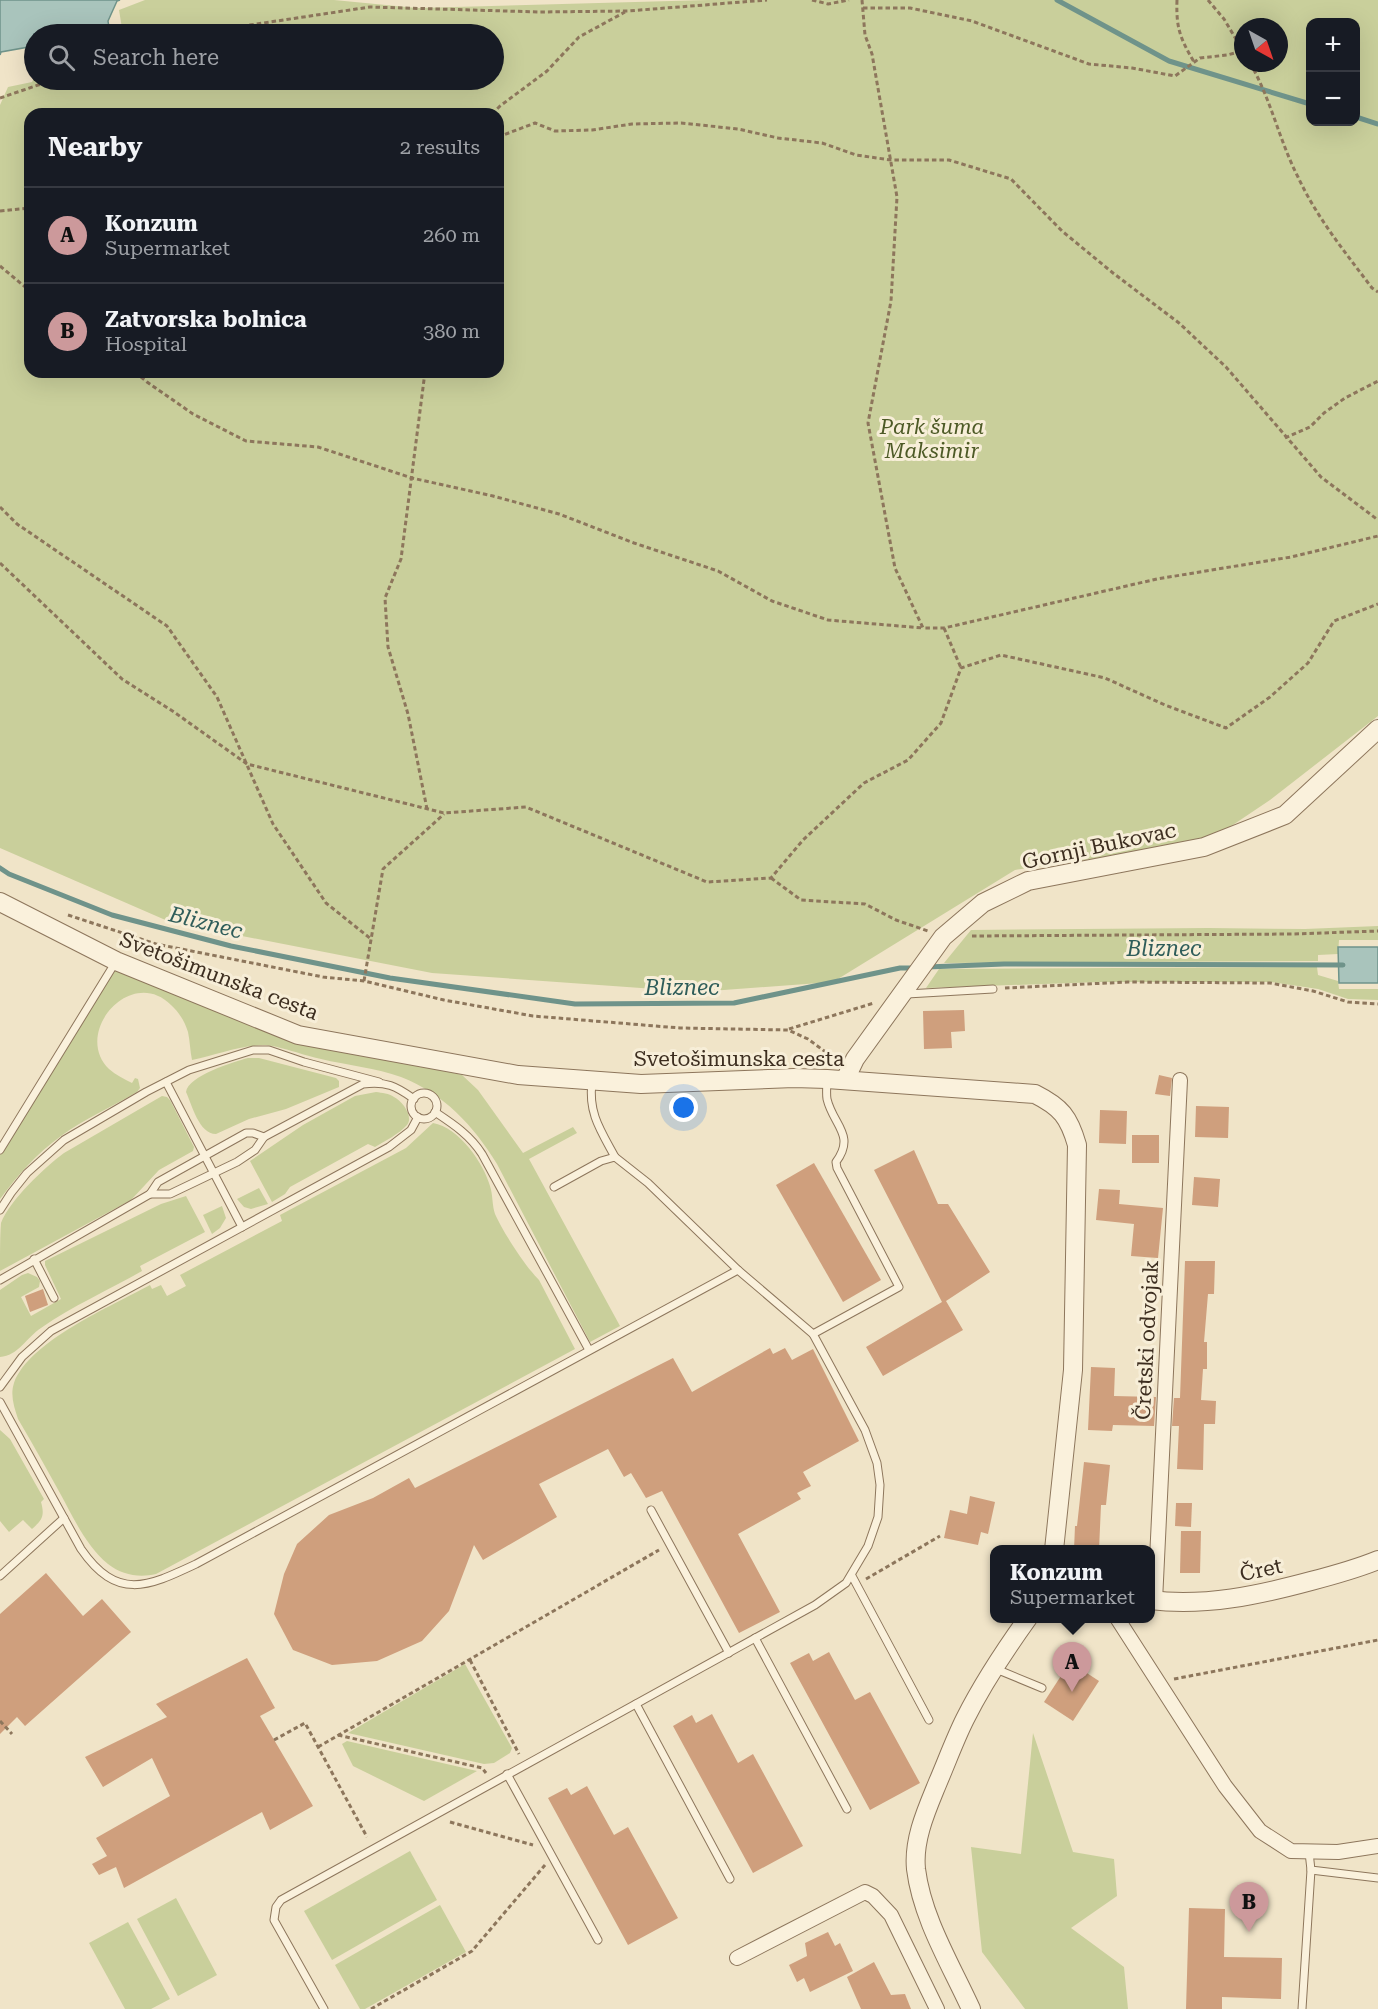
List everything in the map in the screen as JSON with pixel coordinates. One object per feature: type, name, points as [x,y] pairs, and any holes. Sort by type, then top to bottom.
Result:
[{"type":"street","name":"Gornji Bukovac","points":[[845,1080],[855,1059],[943,937],[982,903],[1028,881],[1204,847],[1285,815],[1378,729]]},
{"type":"street","name":"Svetošimunska cesta","points":[[0,902],[116,961],[298,1035],[518,1075],[641,1084],[794,1078],[827,1079],[1035,1094],[1050,1102],[1064,1114],[1072,1128],[1077,1145],[1073,1370],[1055,1545]]},
{"type":"street","name":"Čretski odvojak","points":[[1155,1545],[1180,1080]]},
{"type":"street","name":"Čret","points":[[1155,1601],[1210,1602],[1267,1593],[1361,1567],[1378,1560]]},
{"type":"street","points":[[971,2009],[933,1927],[923,1899],[916,1868],[917,1845],[924,1817],[960,1730],[993,1668],[1024,1623]]},
{"type":"street","points":[[1120,1623],[1225,1786],[1260,1831],[1291,1851],[1338,1852],[1378,1846]]},
{"type":"street","points":[[737,1959],[865,1892],[873,1896],[891,1915],[937,2009]]},
{"type":"lane","points":[[0,1150],[116,961]]},
{"type":"lane","points":[[906,989],[993,989]]},
{"type":"lane","points":[[0,1210],[27,1173],[64,1140],[189,1070],[253,1050],[269,1050],[304,1062],[398,1087],[414,1099]]},
{"type":"lane","points":[[813,1334],[899,1287],[837,1168],[836,1162],[842,1154],[846,1140],[827,1099],[827,1079]]},
{"type":"lane","points":[[324,2009],[274,1920],[278,1903],[373,1847],[825,1599],[852,1576],[874,1533],[880,1494],[875,1455],[865,1430],[813,1334],[738,1270],[656,1191],[615,1157],[594,1117],[591,1104],[592,1080]]},
{"type":"lane","points":[[166,1082],[243,1227]]},
{"type":"lane","points":[[150,1194],[170,1194],[237,1162],[255,1150],[264,1137],[363,1084],[379,1082]]},
{"type":"lane","points":[[420,1094],[432,1096],[436,1103],[435,1112],[426,1119],[418,1117],[411,1107],[414,1099],[420,1094]]},
{"type":"lane","points":[[435,1112],[459,1128],[476,1144],[589,1350]]},
{"type":"lane","points":[[0,1387],[22,1356],[51,1331],[389,1147],[411,1130],[418,1117]]},
{"type":"lane","points":[[0,1280],[150,1194],[158,1182],[246,1133],[264,1137]]},
{"type":"lane","points":[[554,1187],[601,1161],[615,1157]]},
{"type":"lane","points":[[34,1259],[54,1298]]},
{"type":"lane","points":[[0,1402],[81,1549],[96,1569],[103,1575],[120,1582],[145,1584],[160,1581],[217,1553],[738,1270]]},
{"type":"lane","points":[[651,1510],[729,1653]]},
{"type":"lane","points":[[0,1576],[64,1518]]},
{"type":"lane","points":[[852,1576],[929,1720]]},
{"type":"lane","points":[[755,1638],[848,1809]]},
{"type":"lane","points":[[993,1668],[1042,1688]]},
{"type":"lane","points":[[636,1704],[730,1879]]},
{"type":"lane","points":[[507,1774],[598,1940]]},
{"type":"lane","points":[[1302,2009],[1311,1870],[1309,1852]]},
{"type":"lane","points":[[1311,1870],[1378,1878]]},
{"type":"path","points":[[257,24],[370,7],[540,12],[628,11],[767,0]]},
{"type":"path","points":[[812,0],[828,4],[849,0]]},
{"type":"path","points":[[862,0],[865,35],[872,54],[897,197],[891,302],[868,423],[895,568],[923,628]]},
{"type":"path","points":[[1177,0],[1176,18],[1181,40],[1194,62]]},
{"type":"path","points":[[1208,0],[1234,36]]},
{"type":"path","points":[[862,8],[910,8],[972,21],[1089,64],[1132,68],[1175,76],[1200,58],[1234,53]]},
{"type":"path","points":[[500,108],[547,71],[579,37],[628,11]]},
{"type":"path","points":[[1255,72],[1297,176],[1307,194],[1322,220],[1372,288],[1378,292]]},
{"type":"path","points":[[0,98],[24,90]]},
{"type":"path","points":[[504,136],[535,123],[555,131],[592,130],[632,124],[681,123],[738,129],[778,138],[822,143],[856,154],[891,160],[949,160],[1011,178],[1062,231],[1179,323],[1226,367],[1321,477],[1378,520]]},
{"type":"path","points":[[0,211],[24,209]]},
{"type":"path","points":[[0,266],[24,286]]},
{"type":"path","points":[[142,378],[193,414],[246,441],[318,447],[412,478],[559,514],[634,543],[718,571],[772,601],[828,620],[944,628],[1157,579],[1291,557],[1378,536]]},
{"type":"path","points":[[424,378],[401,560],[385,598],[388,647],[408,714],[427,809]]},
{"type":"path","points":[[1285,438],[1310,427],[1324,413],[1345,398],[1378,381]]},
{"type":"path","points":[[0,507],[17,524],[167,627],[217,697],[273,824],[326,903],[371,939]]},
{"type":"path","points":[[0,563],[122,679],[174,712],[247,764],[444,813],[526,807],[707,882],[771,878],[801,900],[865,904],[896,920],[943,937],[1293,934],[1378,931]]},
{"type":"path","points":[[961,668],[1001,655],[1105,678],[1165,705],[1227,728],[1270,697],[1308,663],[1334,621],[1378,604]]},
{"type":"path","points":[[771,878],[803,840],[864,783],[908,760],[940,723],[961,668],[944,628]]},
{"type":"path","points":[[364,981],[383,869],[444,813]]},
{"type":"path","points":[[66,914],[156,944],[323,977],[364,981],[444,1000],[533,1016],[680,1028],[788,1030],[906,989]]},
{"type":"path","points":[[993,989],[1128,982],[1270,983],[1313,990],[1348,1002],[1378,1004]]},
{"type":"path","points":[[788,1030],[808,1039],[831,1056],[855,1059]]},
{"type":"path","points":[[865,1580],[940,1536]]},
{"type":"path","points":[[318,1747],[669,1544]]},
{"type":"path","points":[[1158,1682],[1378,1640]]},
{"type":"path","points":[[469,1659],[519,1754]]},
{"type":"path","points":[[0,1721],[12,1734]]},
{"type":"path","points":[[273,1740],[305,1723],[367,1837]]},
{"type":"path","points":[[338,1735],[482,1768],[486,1773]]},
{"type":"path","points":[[371,2009],[472,1951],[550,1852],[448,1821]]},
{"type":"green space","name":"Park šuma Maksimir","points":[[145,0],[334,0],[417,8],[708,0],[1378,0],[1378,716],[1270,800],[1206,843],[1015,870],[833,982],[697,992],[432,973],[170,922],[0,848],[0,105],[8,87],[24,84],[24,90],[504,90],[504,24],[121,24],[119,10]]},
{"type":"green space","points":[[1378,926],[1378,940],[1339,940],[1338,954],[1318,955],[1318,961],[944,963],[971,930],[1305,929]]},
{"type":"green space","points":[[1317,967],[1318,975],[1338,981],[1339,989],[1378,989],[1378,1000],[1348,999],[1318,989],[1271,982],[1100,982],[926,988],[939,969]]},
{"type":"green space","points":[[113,969],[343,1047],[462,1075],[478,1090],[523,1153],[573,1127],[577,1133],[529,1159],[620,1326],[590,1342],[497,1164],[478,1136],[456,1112],[431,1092],[392,1074],[315,1058],[269,1045],[245,1047],[192,1060],[188,1032],[183,1021],[171,1005],[155,995],[139,993],[124,998],[111,1008],[102,1022],[97,1038],[99,1054],[109,1069],[132,1083],[135,1078],[138,1079],[140,1088],[137,1092],[79,1124],[43,1150],[0,1199],[0,1155]]},
{"type":"green space","points":[[248,1058],[259,1058],[336,1078],[339,1081],[339,1087],[286,1109],[249,1119],[216,1134],[210,1133],[201,1124],[194,1111],[186,1092],[189,1086],[194,1080],[212,1070]]},
{"type":"green space","points":[[376,1092],[390,1095],[400,1102],[408,1113],[407,1125],[375,1147],[368,1144],[290,1187],[285,1194],[272,1202],[250,1161],[303,1125],[355,1096]]},
{"type":"green space","points":[[162,1096],[170,1100],[194,1147],[193,1151],[159,1170],[131,1200],[0,1271],[1,1223],[12,1204],[28,1185],[64,1153]]},
{"type":"green space","points":[[433,1123],[452,1131],[476,1157],[487,1177],[494,1211],[499,1221],[521,1258],[539,1280],[575,1349],[156,1574],[131,1575],[108,1564],[82,1532],[18,1419],[12,1392],[14,1383],[23,1368],[36,1353],[73,1326],[150,1285],[152,1289],[161,1285],[167,1296],[186,1286],[180,1275],[282,1221],[280,1215],[406,1148]]},
{"type":"green space","points":[[259,1188],[268,1204],[251,1209],[244,1207],[237,1199]]},
{"type":"green space","points":[[186,1196],[205,1232],[140,1266],[142,1271],[65,1312],[36,1332],[12,1353],[0,1357],[0,1290],[22,1275],[28,1273],[37,1277],[40,1281],[39,1287],[21,1297],[31,1316],[61,1299],[45,1261],[161,1204]]},
{"type":"green space","points":[[222,1206],[226,1218],[220,1228],[212,1234],[203,1215]]},
{"type":"green space","points":[[0,1430],[10,1439],[44,1499],[41,1502],[42,1517],[32,1529],[23,1520],[9,1532],[0,1521]]},
{"type":"green space","points":[[465,1664],[512,1748],[510,1753],[494,1763],[484,1764],[348,1733]]},
{"type":"green space","points":[[1033,1733],[1073,1852],[1114,1859],[1117,1896],[1071,1928],[1124,1967],[1128,2009],[1025,2009],[982,1952],[971,1847],[1021,1854]]},
{"type":"green space","points":[[347,1741],[477,1771],[424,1801],[353,1766],[342,1744]]},
{"type":"green space","points":[[410,1851],[437,1900],[332,1960],[304,1911]]},
{"type":"green space","points":[[176,1898],[217,1975],[178,1996],[137,1919]]},
{"type":"green space","points":[[440,1905],[466,1952],[365,2009],[360,2009],[335,1965]]},
{"type":"green space","points":[[128,1922],[170,1999],[151,2009],[125,2009],[89,1943]]},
{"type":"water","points":[[0,0],[120,0],[117,1],[108,24],[24,24],[24,48],[1,52],[0,55]]},
{"type":"water","points":[[1338,947],[1378,947],[1378,983],[1339,983]]},
{"type":"building","points":[[964,1010],[965,1031],[951,1032],[952,1048],[924,1049],[923,1011]]},
{"type":"building","points":[[1159,1075],[1172,1078],[1170,1096],[1155,1094]]},
{"type":"building","points":[[1196,1106],[1229,1107],[1228,1138],[1195,1137]]},
{"type":"building","points":[[1100,1110],[1127,1111],[1126,1144],[1099,1143]]},
{"type":"building","points":[[1132,1135],[1159,1135],[1159,1163],[1132,1163]]},
{"type":"building","points":[[914,1150],[938,1204],[948,1204],[990,1272],[946,1301],[963,1330],[883,1376],[866,1347],[942,1302],[874,1170]]},
{"type":"building","points":[[814,1163],[881,1280],[843,1302],[776,1185]]},
{"type":"building","points":[[1194,1177],[1220,1179],[1218,1207],[1192,1205]]},
{"type":"building","points":[[1099,1189],[1120,1190],[1119,1204],[1163,1208],[1158,1258],[1131,1256],[1134,1224],[1096,1220]]},
{"type":"building","points":[[1185,1261],[1215,1261],[1214,1294],[1208,1294],[1204,1342],[1207,1342],[1207,1369],[1203,1369],[1201,1400],[1216,1401],[1215,1424],[1204,1424],[1203,1470],[1177,1469],[1179,1426],[1172,1426],[1174,1398],[1180,1398]]},
{"type":"building","points":[[43,1289],[48,1305],[30,1312],[25,1296]]},
{"type":"building","points":[[770,1348],[773,1354],[785,1348],[792,1360],[813,1349],[859,1441],[803,1472],[811,1486],[797,1493],[801,1499],[738,1534],[780,1612],[739,1633],[662,1491],[646,1498],[631,1473],[624,1477],[608,1449],[539,1484],[557,1517],[483,1560],[474,1545],[449,1611],[422,1641],[377,1661],[332,1665],[293,1650],[274,1614],[284,1574],[297,1544],[329,1515],[373,1498],[409,1478],[415,1488],[673,1358],[692,1392]]},
{"type":"building","points":[[1091,1367],[1115,1368],[1114,1396],[1156,1397],[1154,1426],[1113,1425],[1112,1431],[1088,1430]]},
{"type":"building","points":[[1084,1462],[1110,1465],[1106,1505],[1101,1505],[1099,1545],[1074,1545],[1075,1526],[1077,1526]]},
{"type":"building","points":[[970,1496],[995,1502],[988,1534],[981,1532],[978,1545],[944,1538],[950,1510],[967,1514]]},
{"type":"building","points":[[1176,1503],[1192,1503],[1191,1527],[1175,1526]]},
{"type":"building","points":[[1181,1531],[1201,1531],[1200,1573],[1180,1573]]},
{"type":"building","points":[[46,1573],[83,1616],[102,1599],[131,1632],[25,1726],[17,1717],[0,1734],[0,1614]]},
{"type":"building","points":[[829,1652],[855,1700],[870,1692],[920,1783],[870,1810],[790,1663],[809,1653],[813,1661]]},
{"type":"building","points":[[247,1658],[275,1708],[260,1716],[313,1806],[270,1830],[262,1812],[124,1888],[116,1867],[99,1875],[92,1864],[107,1856],[96,1838],[170,1796],[152,1758],[103,1787],[85,1757],[167,1717],[156,1704]]},
{"type":"building","points":[[1070,1662],[1099,1681],[1073,1721],[1044,1702]]},
{"type":"building","points":[[712,1714],[738,1763],[753,1754],[803,1846],[753,1873],[673,1726],[692,1715],[696,1723]]},
{"type":"building","points":[[587,1786],[614,1835],[628,1827],[678,1918],[628,1945],[548,1798],[567,1788],[571,1795]]},
{"type":"building","points":[[1189,1908],[1225,1909],[1224,1957],[1282,1958],[1281,1999],[1222,1997],[1222,2009],[1186,2009]]},
{"type":"building","points":[[828,1932],[835,1946],[840,1943],[853,1971],[810,1992],[804,1978],[797,1982],[789,1965],[807,1956],[805,1943]]},
{"type":"building","points":[[874,1962],[891,1995],[905,1994],[911,2009],[861,2009],[847,1977]]},
{"type":"waterway","points":[[1057,0],[1169,61],[1306,103]]},
{"type":"waterway","points":[[1360,118],[1378,124]]},
{"type":"waterway","name":"Bliznec","points":[[0,868],[9,874],[112,915],[231,946],[390,978],[575,1004],[734,1003],[900,968],[914,968]]},
{"type":"waterway","name":"Bliznec","points":[[927,967],[1004,964],[1343,965]]},
{"type":"place","name":"Konzum","points":[[1072,1692]]},
{"type":"place","name":"Zatvorska bolnica","points":[[1249,1932]]}]
